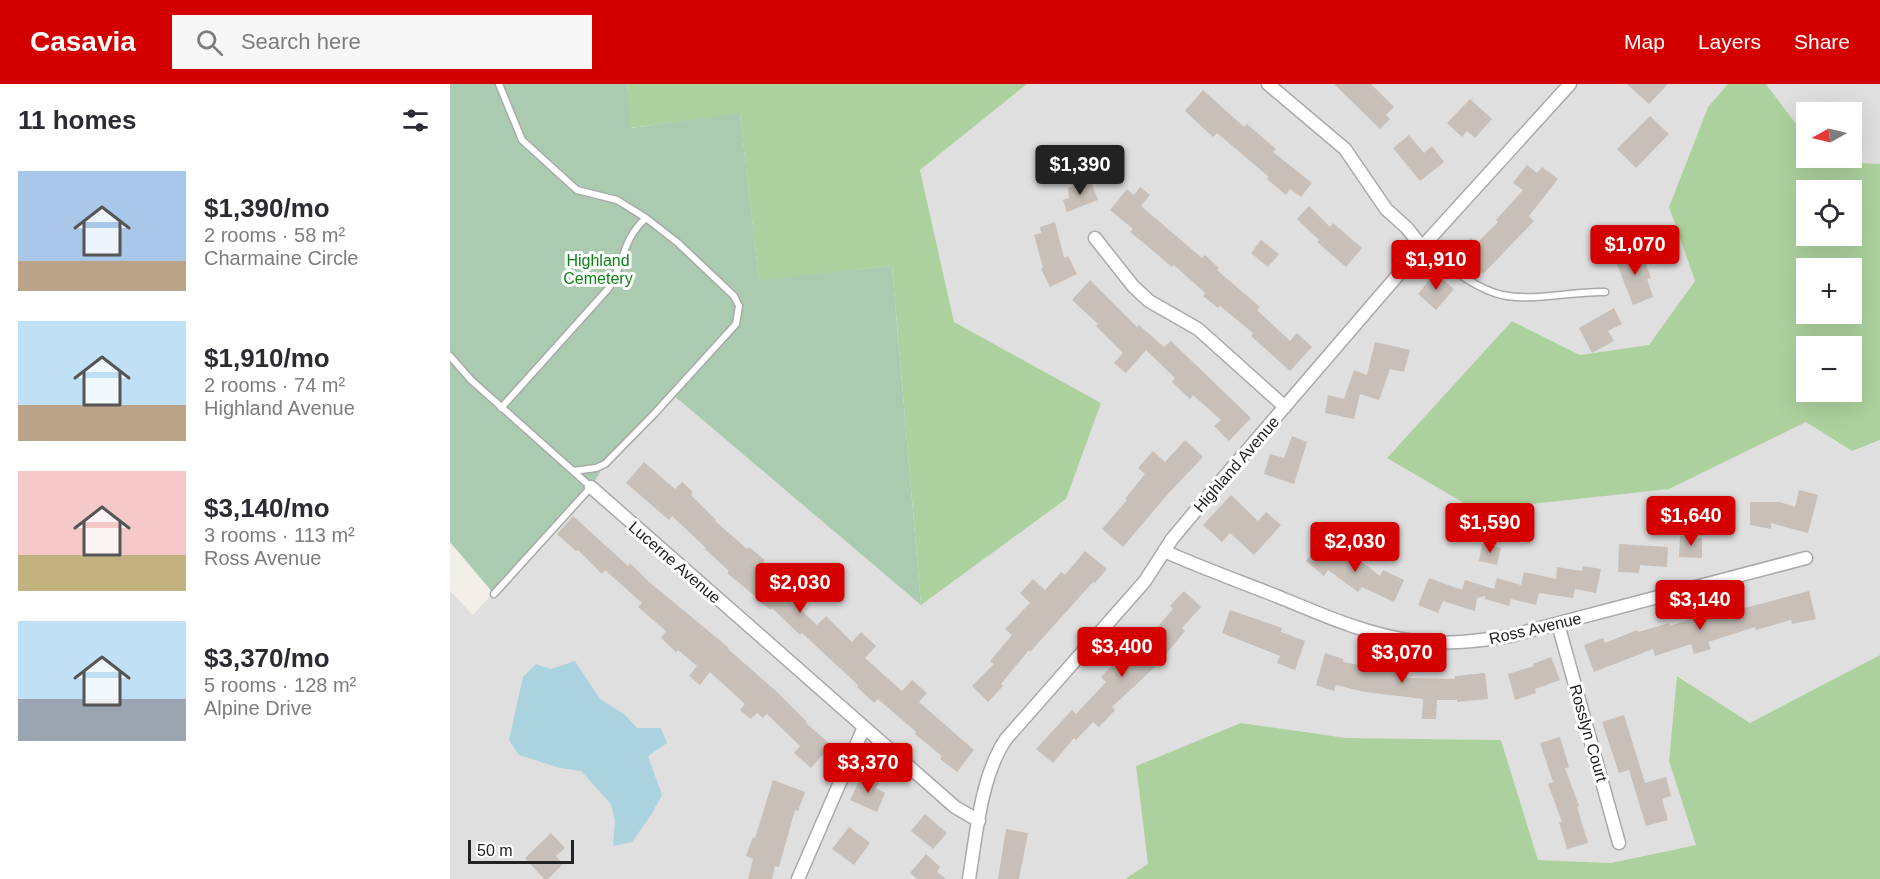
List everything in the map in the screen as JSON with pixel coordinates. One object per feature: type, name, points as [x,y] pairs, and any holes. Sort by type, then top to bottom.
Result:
[{"type":"street","points":[[1268,84],[1345,149],[1386,209],[1407,228],[1422,248]]},
{"type":"street","name":"Highland Avenue","points":[[969,879],[988,778],[999,750],[1145,581],[1172,539],[1285,407],[1422,248],[1570,84]]},
{"type":"street","points":[[1095,238],[1132,286],[1149,301],[1198,329],[1285,407]]},
{"type":"street","name":"Lucerne Avenue","points":[[591,487],[956,807],[979,821]]},
{"type":"street","name":"Ross Avenue","points":[[1164,551],[1375,633],[1413,641],[1439,643],[1510,636],[1806,558]]},
{"type":"street","name":"Rosslyn Court","points":[[1558,624],[1619,843]]},
{"type":"street","points":[[798,879],[864,727]]},
{"type":"lane","points":[[499,84],[522,140],[577,190],[617,200],[646,218],[678,243],[734,296],[739,306],[736,324],[605,464],[596,468],[573,471]]},
{"type":"lane","points":[[501,408],[608,289],[617,277],[628,240],[635,227],[646,218]]},
{"type":"lane","points":[[1422,248],[1487,290],[1503,295],[1531,297],[1605,292]]},
{"type":"lane","points":[[450,356],[471,380],[501,408],[591,487],[494,594]]},
{"type":"shaded area","points":[[1027,84],[1728,84],[1708,107],[1669,207],[1695,281],[1649,346],[1580,355],[1512,321],[1669,489],[1806,421],[1852,451],[1880,440],[1880,655],[1749,724],[1678,676],[1669,761],[1697,845],[1611,863],[1538,860],[1501,740],[1347,738],[1241,723],[1136,766],[1148,864],[1125,879],[450,879],[450,591],[473,615],[591,487],[605,464],[672,394],[921,605],[1100,403],[954,322],[920,170]]},
{"type":"shaded area","points":[[1766,84],[1880,84],[1880,164],[1862,163],[1862,102],[1796,102],[1796,124]]},
{"type":"green space","name":"Highland Cemetery","points":[[450,84],[627,84],[631,128],[740,113],[759,280],[892,266],[921,605],[672,394],[605,464],[591,487],[494,594],[450,542]]},
{"type":"green space","points":[[627,84],[1027,84],[920,170],[954,322],[1101,403],[1066,499],[921,605],[892,266],[759,281],[740,114],[630,128]]},
{"type":"green space","points":[[1728,84],[1766,84],[1796,124],[1796,168],[1862,168],[1862,163],[1880,164],[1880,440],[1852,451],[1806,422],[1669,489],[1476,510],[1387,458],[1512,321],[1580,355],[1649,345],[1695,281],[1669,207],[1708,107]]},
{"type":"green space","points":[[1880,655],[1880,879],[1125,879],[1148,864],[1136,766],[1241,723],[1347,738],[1501,740],[1538,860],[1611,863],[1696,845],[1669,761],[1677,676],[1750,723]]},
{"type":"water","points":[[575,661],[600,699],[624,714],[637,728],[661,728],[667,743],[648,756],[662,795],[632,842],[613,846],[615,821],[611,804],[581,771],[560,768],[519,755],[509,740],[523,677],[536,664],[551,669]]},
{"type":"building","points":[[1334,84],[1371,84],[1394,107],[1386,115],[1390,119],[1380,129]]},
{"type":"building","points":[[1627,84],[1668,84],[1649,104]]},
{"type":"building","points":[[1203,90],[1244,127],[1247,124],[1276,149],[1273,152],[1312,183],[1301,197],[1290,189],[1286,195],[1267,179],[1269,177],[1217,133],[1213,137],[1185,111]]},
{"type":"building","points":[[1470,99],[1492,119],[1475,138],[1467,131],[1462,137],[1447,123]]},
{"type":"building","points":[[1650,116],[1669,134],[1636,168],[1617,149]]},
{"type":"building","points":[[1409,135],[1424,153],[1432,146],[1444,162],[1420,181],[1393,148]]},
{"type":"building","points":[[1527,165],[1537,173],[1542,167],[1558,179],[1529,216],[1534,221],[1483,274],[1459,250],[1471,238],[1477,243],[1498,222],[1496,220],[1523,190],[1513,183]]},
{"type":"building","points":[[1090,180],[1098,200],[1067,212],[1063,200],[1069,198],[1068,188]]},
{"type":"building","points":[[1140,187],[1150,195],[1141,206],[1202,258],[1205,255],[1219,268],[1217,270],[1260,307],[1257,310],[1290,341],[1297,333],[1312,347],[1290,371],[1251,336],[1253,333],[1220,306],[1218,308],[1203,296],[1205,293],[1174,265],[1172,267],[1130,232],[1133,229],[1110,210],[1127,189],[1134,195]]},
{"type":"building","points":[[1309,206],[1330,227],[1333,223],[1362,248],[1346,267],[1317,242],[1319,240],[1297,219]]},
{"type":"building","points":[[1055,222],[1064,258],[1068,256],[1077,274],[1050,287],[1041,269],[1043,268],[1034,235],[1041,233],[1040,227]]},
{"type":"building","points":[[1261,240],[1279,254],[1268,267],[1251,253]]},
{"type":"building","points":[[1641,250],[1651,278],[1647,279],[1653,297],[1633,305],[1615,259]]},
{"type":"building","points":[[1435,273],[1454,289],[1436,310],[1418,294]]},
{"type":"building","points":[[1090,280],[1137,327],[1139,325],[1164,347],[1171,341],[1251,418],[1229,441],[1214,426],[1221,420],[1193,395],[1190,399],[1172,382],[1175,378],[1146,350],[1126,373],[1114,363],[1123,353],[1096,326],[1098,324],[1072,300]]},
{"type":"building","points":[[1614,308],[1622,324],[1608,331],[1614,341],[1592,353],[1579,328]]},
{"type":"building","points":[[1375,342],[1410,350],[1404,372],[1390,369],[1379,400],[1360,394],[1354,419],[1325,413],[1328,395],[1344,399],[1354,370],[1367,375]]},
{"type":"building","points":[[1292,436],[1307,442],[1294,484],[1264,474],[1270,454],[1284,458]]},
{"type":"building","points":[[1185,440],[1203,457],[1123,547],[1102,529],[1127,500],[1125,499],[1145,474],[1138,468],[1153,451],[1165,462]]},
{"type":"building","points":[[644,462],[675,489],[682,482],[693,492],[691,495],[715,521],[747,549],[749,547],[765,560],[763,562],[791,584],[783,593],[817,625],[826,616],[852,642],[861,632],[876,646],[865,658],[902,691],[912,680],[927,693],[919,702],[974,750],[957,772],[940,759],[942,756],[878,699],[874,703],[802,633],[800,635],[772,608],[771,610],[755,598],[727,573],[729,571],[672,516],[669,520],[626,483]]},
{"type":"building","points":[[1799,490],[1818,495],[1808,533],[1771,523],[1771,529],[1750,525],[1750,502],[1780,502],[1795,507]]},
{"type":"building","points":[[1231,495],[1258,521],[1266,512],[1281,525],[1254,555],[1230,533],[1222,542],[1203,525]]},
{"type":"building","points":[[1696,498],[1718,502],[1715,519],[1693,515]]},
{"type":"building","points":[[573,516],[628,566],[630,563],[648,581],[729,648],[831,745],[811,768],[794,753],[800,746],[767,714],[763,718],[757,713],[751,719],[740,710],[745,704],[710,672],[700,685],[689,676],[697,666],[678,650],[676,652],[661,638],[666,631],[638,607],[642,603],[605,570],[602,574],[578,550],[576,551],[557,534]]},
{"type":"building","points":[[1680,536],[1702,538],[1702,558],[1679,557]]},
{"type":"building","points":[[1335,544],[1355,561],[1357,558],[1380,576],[1383,570],[1404,580],[1394,602],[1362,587],[1358,592],[1328,570],[1324,576],[1306,561],[1318,546],[1327,553]]},
{"type":"building","points":[[1482,544],[1501,548],[1497,565],[1479,561]]},
{"type":"building","points":[[1619,544],[1668,547],[1667,567],[1640,565],[1639,573],[1618,572]]},
{"type":"building","points":[[1085,551],[1107,569],[1030,652],[1029,650],[1001,684],[1003,686],[988,702],[972,686],[994,664],[990,661],[1012,635],[1005,629],[1030,603],[1020,593],[1033,579],[1045,590],[1061,572],[1065,575]]},
{"type":"building","points":[[1583,566],[1601,569],[1596,593],[1575,589],[1573,598],[1539,593],[1536,605],[1511,599],[1509,606],[1485,599],[1485,596],[1477,598],[1475,611],[1443,601],[1438,613],[1418,605],[1429,578],[1462,590],[1465,580],[1494,589],[1497,578],[1521,585],[1524,572],[1556,579],[1557,567],[1582,571]]},
{"type":"building","points":[[1184,591],[1201,607],[1182,628],[1185,631],[1157,665],[1112,707],[1115,710],[1099,727],[1093,722],[1076,740],[1074,738],[1053,763],[1036,749],[1072,710],[1076,714],[1106,682],[1101,677],[1137,640],[1142,645],[1173,609],[1170,606]]},
{"type":"building","points":[[1809,591],[1816,619],[1792,624],[1791,620],[1756,630],[1755,627],[1708,642],[1711,649],[1694,654],[1691,644],[1655,656],[1653,649],[1594,672],[1584,645],[1603,638],[1605,643],[1637,630],[1638,632],[1669,623],[1670,626],[1699,616],[1701,621]]},
{"type":"building","points":[[1230,610],[1282,628],[1281,632],[1305,641],[1295,670],[1277,663],[1280,656],[1222,633]]},
{"type":"building","points":[[1325,653],[1343,659],[1343,662],[1407,674],[1407,678],[1455,679],[1455,676],[1485,673],[1488,699],[1457,702],[1457,700],[1437,700],[1436,719],[1422,719],[1423,699],[1365,692],[1336,685],[1334,691],[1316,685]]},
{"type":"building","points":[[1551,657],[1560,680],[1535,689],[1536,693],[1515,700],[1508,674],[1534,666],[1533,664]]},
{"type":"building","points":[[1624,715],[1645,783],[1666,777],[1671,796],[1662,799],[1668,820],[1646,826],[1629,770],[1619,773],[1602,722]]},
{"type":"building","points":[[1560,737],[1569,767],[1565,768],[1579,806],[1577,807],[1588,843],[1567,849],[1559,822],[1562,822],[1548,784],[1553,782],[1540,743]]},
{"type":"building","points":[[862,775],[879,783],[876,788],[885,793],[877,812],[850,800]]},
{"type":"building","points":[[773,780],[805,792],[798,811],[795,810],[779,867],[775,866],[772,879],[748,879],[753,859],[746,856],[753,837],[755,838]]},
{"type":"building","points":[[925,814],[947,833],[933,849],[911,831]]},
{"type":"building","points":[[849,827],[870,843],[854,865],[832,849]]},
{"type":"building","points":[[1006,829],[1028,833],[1019,879],[998,879]]},
{"type":"building","points":[[551,833],[565,848],[556,856],[563,864],[548,879],[544,879],[525,858]]},
{"type":"building","points":[[926,854],[940,867],[937,872],[946,879],[917,879],[910,873]]}]
